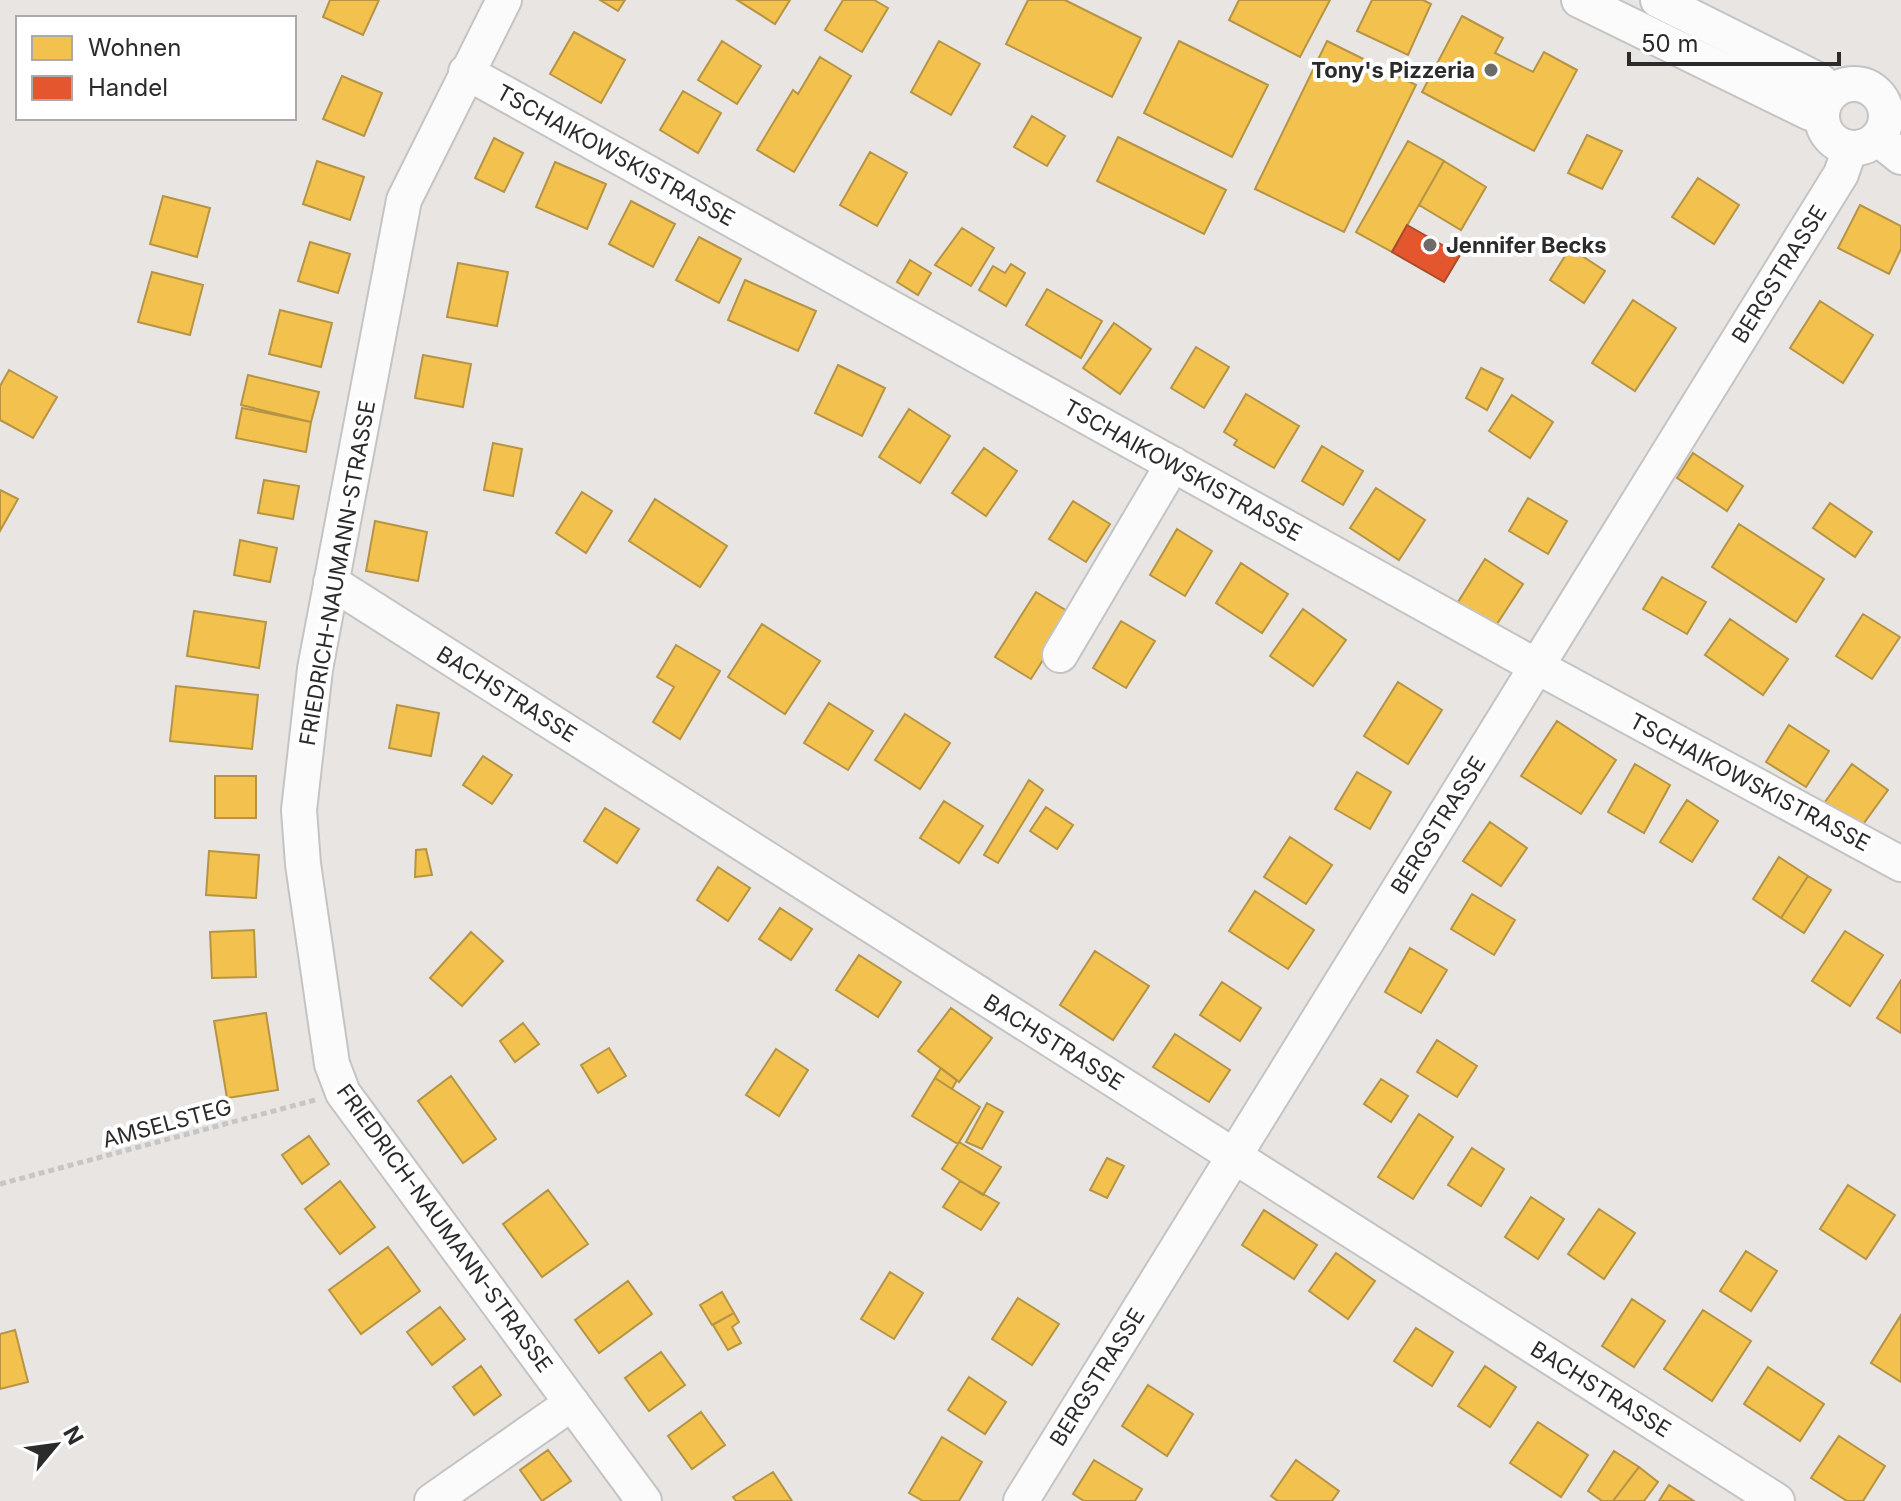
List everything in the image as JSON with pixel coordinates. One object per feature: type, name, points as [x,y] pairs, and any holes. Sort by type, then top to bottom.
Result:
[{"type":"street","name":"FRIEDRICH-NAUMANN-STRASSE","points":[[504,0],[404,200],[315,669],[299,810],[303,864],[332,1064],[343,1093],[644,1501]]},
{"type":"street","points":[[1579,0],[1810,113],[1827,104],[1851,84],[1870,89],[1882,103],[1883,137],[1829,136],[1827,104],[1820,81],[1658,0]]},
{"type":"street","name":"TSCHAIKOWSKISTRASSE","points":[[466,72],[1536,666],[1901,864]]},
{"type":"street","name":"BERGSTRASSE","points":[[1021,1501],[1841,174],[1883,137]]},
{"type":"street","points":[[1060,655],[1173,464]]},
{"type":"street","name":"BACHSTRASSE","points":[[331,582],[1777,1501]]},
{"type":"street","points":[[432,1501],[572,1403]]},
{"type":"path","name":"AMSELSTEG","points":[[0,1184],[343,1093]]},
{"type":"building: Wohnen","points":[[330,0],[379,0],[363,35],[323,17]]},
{"type":"building: Wohnen","points":[[600,0],[625,0],[618,11]]},
{"type":"building: Wohnen","points":[[737,0],[790,0],[775,24]]},
{"type":"building: Wohnen","points":[[843,0],[874,0],[888,8],[862,52],[825,30]]},
{"type":"building: Wohnen","points":[[1028,0],[1065,0],[1141,38],[1112,97],[1006,44]]},
{"type":"building: Wohnen","points":[[1239,0],[1330,0],[1300,57],[1229,20]]},
{"type":"building: Wohnen","points":[[1372,0],[1423,0],[1431,4],[1408,55],[1357,31]]},
{"type":"building: Wohnen","points":[[1462,16],[1503,38],[1495,53],[1533,72],[1544,52],[1577,70],[1534,151],[1422,92]]},
{"type":"building: Wohnen","points":[[574,32],[625,60],[601,103],[550,74]]},
{"type":"building: Wohnen","points":[[722,41],[761,66],[737,104],[698,80]]},
{"type":"building: Wohnen","points":[[939,41],[980,64],[951,115],[911,92]]},
{"type":"building: Wohnen","points":[[1179,41],[1268,85],[1232,157],[1144,113]]},
{"type":"building: Wohnen","points":[[1327,41],[1416,85],[1344,232],[1255,189]]},
{"type":"building: Wohnen","points":[[820,57],[851,76],[794,172],[757,150],[793,90],[798,94]]},
{"type":"building: Wohnen","points":[[342,76],[382,93],[364,136],[323,119]]},
{"type":"building: Wohnen","points":[[683,91],[721,113],[698,153],[660,130]]},
{"type":"building: Wohnen","points":[[1032,116],[1065,136],[1047,166],[1014,147]]},
{"type":"building: Wohnen","points":[[1587,135],[1622,151],[1602,189],[1568,173]]},
{"type":"building: Wohnen","points":[[1118,137],[1226,190],[1204,234],[1097,181]]},
{"type":"building: Wohnen","points":[[494,138],[523,153],[504,192],[475,178]]},
{"type":"building: Wohnen","points":[[1408,141],[1444,161],[1392,252],[1356,232]]},
{"type":"building: Wohnen","points":[[870,152],[907,173],[877,226],[840,205]]},
{"type":"building: Wohnen","points":[[317,161],[364,177],[350,220],[303,204]]},
{"type":"building: Wohnen","points":[[1444,161],[1486,187],[1461,230],[1419,205]]},
{"type":"building: Wohnen","points":[[555,162],[606,184],[587,229],[536,207]]},
{"type":"building: Wohnen","points":[[1698,178],[1739,205],[1714,244],[1672,217]]},
{"type":"building: Wohnen","points":[[163,196],[210,208],[197,257],[150,244]]},
{"type":"building: Wohnen","points":[[631,201],[675,224],[653,267],[609,244]]},
{"type":"building: Wohnen","points":[[1860,205],[1901,226],[1901,249],[1889,274],[1838,248]]},
{"type":"building: Wohnen","points":[[962,228],[994,248],[971,286],[935,265]]},
{"type":"building: Wohnen","points":[[699,237],[741,259],[719,303],[676,280]]},
{"type":"building: Wohnen","points":[[310,242],[350,254],[338,293],[298,281]]},
{"type":"building: Wohnen","points":[[1570,248],[1605,271],[1584,303],[1550,280]]},
{"type":"building: Wohnen","points":[[910,260],[931,273],[918,295],[897,282]]},
{"type":"building: Wohnen","points":[[458,263],[508,272],[497,326],[447,317]]},
{"type":"building: Wohnen","points":[[1011,264],[1025,273],[1006,306],[979,290],[993,266],[1005,273]]},
{"type":"building: Wohnen","points":[[152,272],[203,285],[190,335],[138,322]]},
{"type":"building: Wohnen","points":[[745,280],[816,311],[798,351],[728,320]]},
{"type":"building: Wohnen","points":[[1047,289],[1102,321],[1081,358],[1026,325]]},
{"type":"building: Wohnen","points":[[1633,300],[1676,328],[1635,391],[1592,363]]},
{"type":"building: Wohnen","points":[[1820,301],[1873,335],[1843,383],[1790,348]]},
{"type":"building: Wohnen","points":[[280,310],[332,323],[321,367],[269,354]]},
{"type":"building: Wohnen","points":[[1114,323],[1151,349],[1120,394],[1083,368]]},
{"type":"building: Wohnen","points":[[1196,347],[1229,367],[1204,408],[1171,388]]},
{"type":"building: Wohnen","points":[[423,355],[471,364],[463,407],[415,398]]},
{"type":"building: Wohnen","points":[[838,365],[885,388],[862,436],[815,413]]},
{"type":"building: Wohnen","points":[[1481,368],[1503,379],[1487,410],[1466,398]]},
{"type":"building: Wohnen","points":[[9,370],[57,397],[33,438],[0,420],[0,386]]},
{"type":"building: Wohnen","points":[[248,375],[319,392],[311,422],[241,405]]},
{"type":"building: Wohnen","points":[[1246,394],[1299,426],[1274,468],[1234,445],[1237,440],[1224,432]]},
{"type":"building: Wohnen","points":[[1512,395],[1553,422],[1530,458],[1489,431]]},
{"type":"building: Wohnen","points":[[242,408],[311,422],[306,452],[236,438]]},
{"type":"building: Wohnen","points":[[909,409],[950,436],[920,483],[879,457]]},
{"type":"building: Wohnen","points":[[493,443],[522,449],[513,496],[484,490]]},
{"type":"building: Wohnen","points":[[1322,446],[1363,471],[1343,505],[1302,481]]},
{"type":"building: Wohnen","points":[[984,448],[1017,471],[986,516],[952,493]]},
{"type":"building: Wohnen","points":[[1693,453],[1743,486],[1727,511],[1677,478]]},
{"type":"building: Wohnen","points":[[264,480],[299,486],[293,519],[258,513]]},
{"type":"building: Wohnen","points":[[1376,488],[1425,520],[1399,560],[1350,528]]},
{"type":"building: Wohnen","points":[[0,490],[18,499],[0,531]]},
{"type":"building: Wohnen","points":[[582,492],[612,511],[586,553],[556,533]]},
{"type":"building: Wohnen","points":[[1528,498],[1567,521],[1548,554],[1509,531]]},
{"type":"building: Wohnen","points":[[655,499],[727,546],[700,587],[629,541]]},
{"type":"building: Wohnen","points":[[1073,501],[1110,524],[1086,562],[1049,539]]},
{"type":"building: Wohnen","points":[[1830,503],[1872,532],[1855,557],[1813,528]]},
{"type":"building: Wohnen","points":[[375,521],[427,532],[418,581],[366,571]]},
{"type":"building: Wohnen","points":[[1739,524],[1824,579],[1796,622],[1712,567]]},
{"type":"building: Wohnen","points":[[1177,529],[1212,551],[1185,596],[1150,575]]},
{"type":"building: Wohnen","points":[[240,540],[277,548],[270,582],[234,575]]},
{"type":"building: Wohnen","points":[[1485,559],[1523,584],[1495,627],[1458,602]]},
{"type":"building: Wohnen","points":[[1241,563],[1288,594],[1262,633],[1216,603]]},
{"type":"building: Wohnen","points":[[1662,577],[1706,602],[1687,634],[1643,609]]},
{"type":"building: Wohnen","points":[[1036,592],[1072,614],[1031,679],[995,657]]},
{"type":"building: Wohnen","points":[[1303,609],[1346,640],[1313,686],[1270,656]]},
{"type":"building: Wohnen","points":[[194,611],[266,622],[259,668],[187,656]]},
{"type":"building: Wohnen","points":[[1863,614],[1900,637],[1872,679],[1836,656]]},
{"type":"building: Wohnen","points":[[1730,619],[1788,659],[1763,695],[1705,655]]},
{"type":"building: Wohnen","points":[[1121,621],[1155,641],[1126,688],[1093,668]]},
{"type":"building: Wohnen","points":[[762,624],[820,661],[785,714],[728,677]]},
{"type":"building: Wohnen","points":[[676,645],[720,671],[680,739],[653,722],[674,687],[657,677]]},
{"type":"building: Wohnen","points":[[1398,682],[1442,710],[1408,764],[1364,736]]},
{"type":"building: Wohnen","points":[[176,686],[258,695],[252,749],[170,741]]},
{"type":"building: Wohnen","points":[[829,703],[873,731],[848,770],[804,743]]},
{"type":"building: Wohnen","points":[[397,705],[439,713],[431,756],[389,748]]},
{"type":"building: Wohnen","points":[[905,714],[950,743],[920,789],[875,760]]},
{"type":"building: Wohnen","points":[[1557,721],[1616,760],[1581,814],[1521,776]]},
{"type":"building: Wohnen","points":[[1789,725],[1829,751],[1806,787],[1766,762]]},
{"type":"building: Wohnen","points":[[483,756],[512,775],[492,804],[463,785]]},
{"type":"building: Wohnen","points":[[1635,764],[1670,785],[1644,833],[1608,812]]},
{"type":"building: Wohnen","points":[[1852,764],[1888,790],[1861,827],[1825,802]]},
{"type":"building: Wohnen","points":[[1357,772],[1391,792],[1370,829],[1335,809]]},
{"type":"building: Wohnen","points":[[215,776],[256,776],[256,818],[215,818]]},
{"type":"building: Wohnen","points":[[1029,780],[1043,790],[998,863],[984,855]]},
{"type":"building: Wohnen","points":[[1687,800],[1718,821],[1692,862],[1660,842]]},
{"type":"building: Wohnen","points":[[944,801],[983,826],[959,863],[920,838]]},
{"type":"building: Wohnen","points":[[1046,807],[1073,825],[1057,849],[1030,831]]},
{"type":"building: Wohnen","points":[[605,808],[639,829],[617,863],[584,841]]},
{"type":"building: Wohnen","points":[[1490,822],[1527,848],[1501,886],[1463,861]]},
{"type":"building: Wohnen","points":[[1290,837],[1332,865],[1306,904],[1264,877]]},
{"type":"building: Wohnen","points":[[426,849],[432,875],[415,877],[416,850]]},
{"type":"building: Wohnen","points":[[209,851],[259,855],[256,898],[206,895]]},
{"type":"building: Wohnen","points":[[1779,857],[1808,876],[1781,918],[1753,899]]},
{"type":"building: Wohnen","points":[[718,867],[750,888],[728,921],[697,900]]},
{"type":"building: Wohnen","points":[[1808,876],[1831,890],[1804,933],[1781,918]]},
{"type":"building: Wohnen","points":[[1255,891],[1314,930],[1288,969],[1229,931]]},
{"type":"building: Wohnen","points":[[1472,894],[1515,920],[1494,955],[1451,929]]},
{"type":"building: Wohnen","points":[[780,908],[812,929],[791,960],[759,939]]},
{"type":"building: Wohnen","points":[[254,930],[256,977],[212,978],[210,932]]},
{"type":"building: Wohnen","points":[[1845,931],[1883,955],[1850,1006],[1812,981]]},
{"type":"building: Wohnen","points":[[471,932],[503,961],[462,1006],[430,978]]},
{"type":"building: Wohnen","points":[[1410,948],[1447,970],[1421,1013],[1385,992]]},
{"type":"building: Wohnen","points":[[1095,951],[1149,986],[1113,1040],[1060,1005]]},
{"type":"building: Wohnen","points":[[859,955],[901,982],[878,1017],[836,990]]},
{"type":"building: Wohnen","points":[[1901,980],[1901,1033],[1877,1018]]},
{"type":"building: Wohnen","points":[[1222,982],[1261,1008],[1240,1041],[1200,1015]]},
{"type":"building: Wohnen","points":[[951,1008],[992,1038],[959,1082],[918,1051]]},
{"type":"building: Wohnen","points":[[266,1013],[278,1090],[227,1098],[214,1021]]},
{"type":"building: Wohnen","points":[[523,1023],[539,1044],[515,1062],[500,1041]]},
{"type":"building: Wohnen","points":[[1175,1034],[1230,1070],[1209,1102],[1153,1067]]},
{"type":"building: Wohnen","points":[[1437,1040],[1477,1066],[1457,1097],[1417,1072]]},
{"type":"building: Wohnen","points":[[609,1048],[626,1076],[598,1093],[581,1065]]},
{"type":"building: Wohnen","points":[[776,1049],[808,1070],[779,1116],[746,1095]]},
{"type":"building: Wohnen","points":[[941,1068],[957,1080],[952,1089],[935,1078]]},
{"type":"building: Wohnen","points":[[451,1076],[496,1139],[463,1163],[418,1101]]},
{"type":"building: Wohnen","points":[[935,1078],[980,1107],[958,1144],[912,1116]]},
{"type":"building: Wohnen","points":[[1381,1079],[1408,1096],[1391,1122],[1364,1104]]},
{"type":"building: Wohnen","points":[[987,1103],[1003,1112],[982,1149],[966,1142]]},
{"type":"building: Wohnen","points":[[1419,1114],[1453,1137],[1413,1199],[1378,1177]]},
{"type":"building: Wohnen","points":[[309,1136],[329,1164],[302,1184],[282,1155]]},
{"type":"building: Wohnen","points":[[959,1142],[1001,1167],[983,1195],[942,1169]]},
{"type":"building: Wohnen","points":[[1472,1148],[1504,1169],[1481,1206],[1448,1185]]},
{"type":"building: Wohnen","points":[[1107,1158],[1124,1166],[1107,1198],[1090,1190]]},
{"type":"building: Wohnen","points":[[340,1181],[375,1227],[340,1254],[305,1209]]},
{"type":"building: Wohnen","points":[[960,1181],[999,1203],[981,1230],[943,1207]]},
{"type":"building: Wohnen","points":[[1848,1185],[1895,1215],[1866,1259],[1820,1229]]},
{"type":"building: Wohnen","points":[[548,1190],[588,1244],[542,1277],[503,1224]]},
{"type":"building: Wohnen","points":[[1531,1197],[1564,1219],[1538,1259],[1505,1237]]},
{"type":"building: Wohnen","points":[[1599,1209],[1635,1233],[1604,1279],[1568,1254]]},
{"type":"building: Wohnen","points":[[1264,1210],[1317,1245],[1294,1279],[1242,1245]]},
{"type":"building: Wohnen","points":[[388,1247],[420,1291],[361,1334],[329,1290]]},
{"type":"building: Wohnen","points":[[1746,1251],[1777,1271],[1751,1311],[1720,1291]]},
{"type":"building: Wohnen","points":[[1336,1253],[1375,1281],[1348,1319],[1309,1291]]},
{"type":"building: Wohnen","points":[[890,1272],[923,1293],[894,1339],[861,1319]]},
{"type":"building: Wohnen","points":[[628,1281],[652,1314],[599,1353],[575,1320]]},
{"type":"building: Wohnen","points":[[722,1292],[734,1313],[712,1325],[700,1305]]},
{"type":"building: Wohnen","points":[[1018,1298],[1059,1324],[1032,1365],[992,1339]]},
{"type":"building: Wohnen","points":[[1632,1299],[1665,1321],[1634,1367],[1602,1346]]},
{"type":"building: Wohnen","points":[[440,1307],[465,1339],[432,1365],[407,1332]]},
{"type":"building: Wohnen","points":[[1703,1310],[1751,1341],[1712,1401],[1664,1369]]},
{"type":"building: Wohnen","points":[[734,1313],[739,1322],[732,1327],[741,1343],[728,1350],[713,1325]]},
{"type":"building: Wohnen","points":[[1901,1315],[1901,1382],[1871,1363]]},
{"type":"building: Wohnen","points":[[1416,1328],[1453,1352],[1432,1386],[1394,1361]]},
{"type":"building: Wohnen","points":[[15,1330],[28,1382],[0,1389],[0,1334]]},
{"type":"building: Wohnen","points":[[661,1352],[685,1385],[649,1411],[625,1378]]},
{"type":"building: Wohnen","points":[[481,1366],[501,1395],[474,1415],[453,1387]]},
{"type":"building: Wohnen","points":[[1485,1366],[1516,1387],[1490,1427],[1458,1406]]},
{"type":"building: Wohnen","points":[[1768,1367],[1824,1404],[1800,1441],[1744,1404]]},
{"type":"building: Wohnen","points":[[969,1377],[1006,1402],[985,1434],[948,1410]]},
{"type":"building: Wohnen","points":[[1148,1385],[1193,1414],[1167,1456],[1122,1426]]},
{"type":"building: Wohnen","points":[[701,1412],[725,1445],[692,1469],[668,1436]]},
{"type":"building: Wohnen","points":[[1538,1422],[1588,1455],[1561,1497],[1510,1463]]},
{"type":"building: Wohnen","points":[[1839,1436],[1885,1466],[1863,1501],[1847,1501],[1811,1478]]},
{"type":"building: Wohnen","points":[[942,1437],[982,1462],[959,1501],[923,1501],[909,1493]]},
{"type":"building: Wohnen","points":[[548,1450],[571,1481],[542,1501],[520,1470]]},
{"type":"building: Wohnen","points":[[1614,1451],[1639,1467],[1613,1501],[1602,1501],[1588,1491]]},
{"type":"building: Wohnen","points":[[1094,1460],[1142,1489],[1135,1501],[1084,1501],[1073,1494]]},
{"type":"building: Wohnen","points":[[1296,1460],[1339,1491],[1332,1501],[1278,1501],[1271,1496]]},
{"type":"building: Wohnen","points":[[1639,1467],[1658,1482],[1644,1501],[1613,1501]]},
{"type":"building: Wohnen","points":[[773,1472],[792,1501],[736,1501],[733,1497]]},
{"type":"building: Wohnen","points":[[1669,1485],[1694,1501],[1659,1501]]},
{"type":"building: Handel","points":[[1407,225],[1460,255],[1444,282],[1392,252]]},
{"type":"place","name":"Tony's Pizzeria","points":[[1491,70]]},
{"type":"place","name":"Jennifer Becks","points":[[1430,245]]}]
